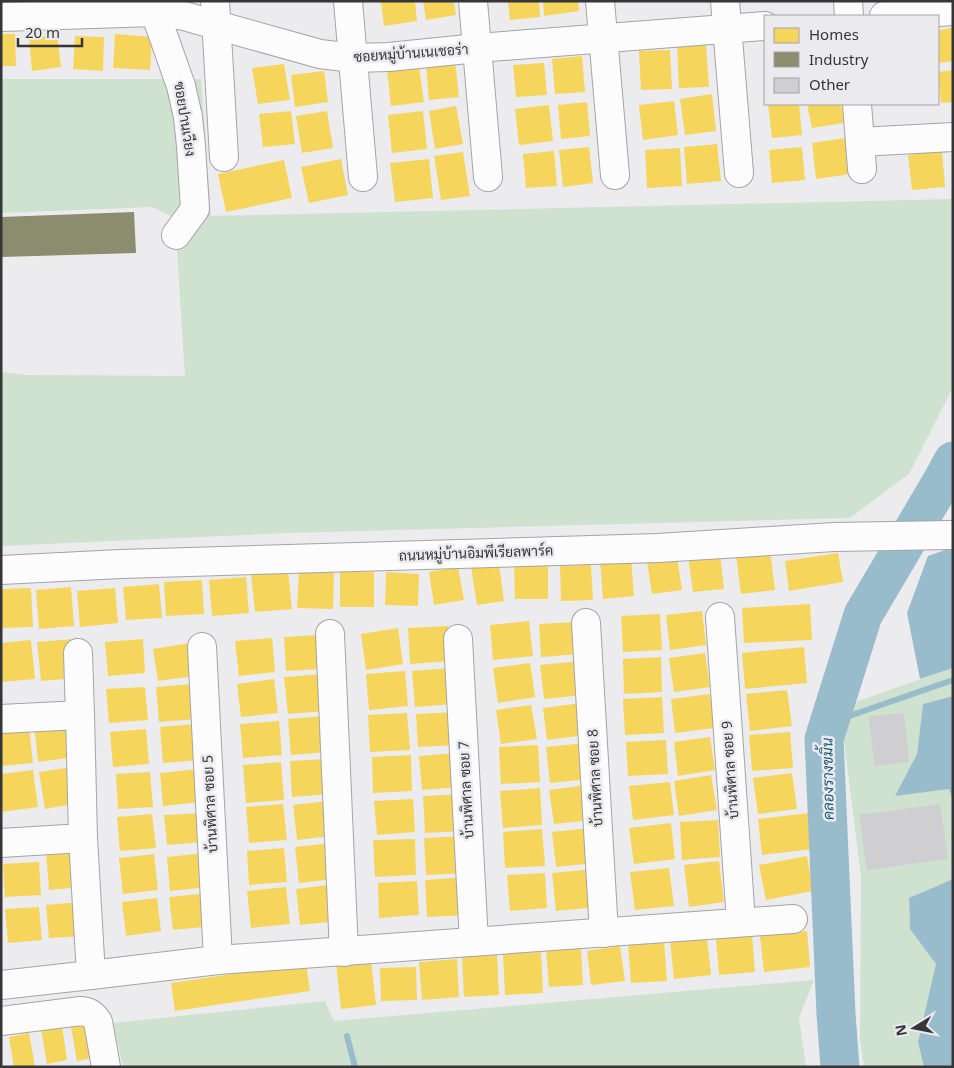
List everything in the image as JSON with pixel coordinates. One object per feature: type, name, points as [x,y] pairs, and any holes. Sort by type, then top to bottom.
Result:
[{"type":"street","points":[[348,1],[363,177]]},
{"type":"street","points":[[473,1],[488,177]]},
{"type":"street","points":[[600,1],[615,175]]},
{"type":"street","points":[[725,1],[738,173]]},
{"type":"street","points":[[848,1],[849,15]]},
{"type":"street","name":"ซอยหมู่บ้านเนเชอร่า","points":[[1,17],[153,7],[184,16],[216,13],[320,54],[353,58],[389,57],[476,48],[764,26]]},
{"type":"street","name":"ซอยปานเวียง","points":[[153,7],[181,86],[188,117],[191,146],[195,209],[176,236]]},
{"type":"street","points":[[901,15],[953,12]]},
{"type":"street","points":[[216,13],[224,158]]},
{"type":"street","points":[[857,105],[862,169]]},
{"type":"street","points":[[860,142],[953,137]]},
{"type":"street","name":"ถนนหมู่บ้านอิมพีเรียลพาร์ค","points":[[1,570],[121,564],[658,548],[834,537],[951,536]]},
{"type":"street","name":"บ้านพิศาล ซอย 9","points":[[720,617],[741,922]]},
{"type":"street","name":"บ้านพิศาล ซอย 8","points":[[586,623],[604,933]]},
{"type":"street","points":[[330,634],[344,952]]},
{"type":"street","name":"บ้านพิศาล ซอย 7","points":[[458,639],[474,942]]},
{"type":"street","name":"บ้านพิศาล ซอย 5","points":[[202,647],[218,960]]},
{"type":"street","points":[[78,654],[91,975]]},
{"type":"street","points":[[1,719],[80,715]]},
{"type":"street","points":[[1,844],[84,838]]},
{"type":"street","points":[[1,985],[218,960],[793,919]]},
{"type":"street","points":[[1,1020],[81,1011],[88,1012],[98,1022],[106,1067]]},
{"type":"green space","points":[[1,79],[201,79],[211,216],[953,199],[953,387],[909,474],[850,518],[287,533],[1,546],[1,372],[26,375],[185,376],[175,218],[152,207],[1,213]]},
{"type":"green space","points":[[953,668],[953,696],[923,704],[917,754],[896,795],[949,789],[953,800],[953,879],[909,898],[910,929],[937,964],[918,1041],[924,1067],[864,1067],[860,1040],[861,877],[842,725],[858,701]]},
{"type":"green space","points":[[814,980],[799,1018],[806,1067],[123,1067],[113,1023],[325,1001],[334,1021]]},
{"type":"water","points":[[953,537],[953,668],[920,679],[907,613],[928,556],[948,549]]},
{"type":"water","points":[[953,696],[953,800],[949,789],[895,796],[917,754],[923,704]]},
{"type":"water","points":[[953,879],[953,1067],[924,1067],[918,1042],[936,964],[910,929],[909,898]]},
{"type":"building: Homes","points":[[381,1],[415,1],[417,21],[384,26]]},
{"type":"building: Homes","points":[[423,1],[454,1],[456,15],[426,20]]},
{"type":"building: Homes","points":[[508,1],[539,1],[540,17],[510,20]]},
{"type":"building: Homes","points":[[543,1],[578,1],[579,11],[544,16]]},
{"type":"building: Homes","points":[[953,28],[953,61],[939,63],[939,30]]},
{"type":"building: Homes","points":[[1,34],[15,34],[16,66],[1,66]]},
{"type":"building: Homes","points":[[115,34],[152,37],[150,70],[113,68]]},
{"type":"building: Homes","points":[[57,35],[61,67],[32,71],[29,38]]},
{"type":"building: Homes","points":[[75,36],[104,37],[103,71],[73,69]]},
{"type":"building: Homes","points":[[706,45],[709,87],[679,88],[677,47]]},
{"type":"building: Homes","points":[[670,50],[672,89],[641,90],[639,51]]},
{"type":"building: Homes","points":[[582,56],[585,92],[555,94],[552,59]]},
{"type":"building: Homes","points":[[455,62],[459,97],[429,100],[426,65]]},
{"type":"building: Homes","points":[[544,63],[547,95],[516,97],[513,65]]},
{"type":"building: Homes","points":[[284,64],[290,100],[258,104],[252,68]]},
{"type":"building: Homes","points":[[419,67],[424,102],[391,106],[387,70]]},
{"type":"building: Homes","points":[[953,70],[953,102],[941,103],[939,72]]},
{"type":"building: Homes","points":[[324,71],[328,102],[295,107],[291,75]]},
{"type":"building: Homes","points":[[712,94],[716,131],[685,135],[680,99]]},
{"type":"building: Homes","points":[[674,101],[678,135],[643,140],[639,105]]},
{"type":"building: Homes","points":[[587,102],[590,136],[561,139],[558,105]]},
{"type":"building: Homes","points":[[549,105],[553,141],[519,145],[515,109]]},
{"type":"building: Homes","points":[[768,105],[799,105],[802,135],[772,138]]},
{"type":"building: Homes","points":[[807,105],[841,105],[844,123],[812,128]]},
{"type":"building: Homes","points":[[456,106],[463,144],[435,149],[429,111]]},
{"type":"building: Homes","points":[[291,111],[295,144],[263,147],[259,114]]},
{"type":"building: Homes","points":[[327,111],[333,148],[302,153],[296,116]]},
{"type":"building: Homes","points":[[423,111],[427,149],[392,153],[388,115]]},
{"type":"building: Homes","points":[[845,138],[851,174],[816,179],[812,143]]},
{"type":"building: Homes","points":[[717,144],[721,181],[687,184],[684,147]]},
{"type":"building: Homes","points":[[589,147],[593,183],[563,187],[559,150]]},
{"type":"building: Homes","points":[[802,147],[805,180],[772,183],[769,150]]},
{"type":"building: Homes","points":[[680,148],[682,186],[647,188],[645,150]]},
{"type":"building: Homes","points":[[554,151],[557,186],[526,188],[523,154]]},
{"type":"building: Homes","points":[[942,151],[945,187],[912,190],[908,155]]},
{"type":"building: Homes","points":[[463,152],[470,196],[441,200],[434,156]]},
{"type":"building: Homes","points":[[341,159],[348,195],[309,203],[301,167]]},
{"type":"building: Homes","points":[[429,159],[433,198],[395,202],[390,163]]},
{"type":"building: Homes","points":[[284,160],[292,198],[226,212],[218,174]]},
{"type":"building: Homes","points":[[770,551],[775,590],[741,594],[736,555]]},
{"type":"building: Homes","points":[[720,553],[724,589],[693,592],[688,556]]},
{"type":"building: Homes","points":[[838,553],[843,582],[789,591],[785,561]]},
{"type":"building: Homes","points":[[677,557],[682,590],[652,594],[647,562]]},
{"type":"building: Homes","points":[[631,558],[634,596],[603,599],[600,561]]},
{"type":"building: Homes","points":[[499,564],[504,601],[477,605],[471,567]]},
{"type":"building: Homes","points":[[514,565],[548,565],[548,599],[515,599]]},
{"type":"building: Homes","points":[[591,565],[593,600],[561,601],[560,566]]},
{"type":"building: Homes","points":[[458,567],[464,600],[434,605],[429,572]]},
{"type":"building: Homes","points":[[288,571],[292,609],[255,612],[251,574]]},
{"type":"building: Homes","points":[[299,571],[334,573],[333,609],[297,608]]},
{"type":"building: Homes","points":[[340,572],[374,572],[374,607],[340,607]]},
{"type":"building: Homes","points":[[386,572],[419,574],[418,606],[385,605]]},
{"type":"building: Homes","points":[[246,577],[249,613],[212,616],[209,580]]},
{"type":"building: Homes","points":[[202,580],[204,614],[166,616],[164,582]]},
{"type":"building: Homes","points":[[159,584],[162,618],[126,620],[123,587]]},
{"type":"building: Homes","points":[[71,587],[74,626],[39,629],[36,590]]},
{"type":"building: Homes","points":[[31,588],[33,627],[1,628],[1,589]]},
{"type":"building: Homes","points":[[115,588],[118,623],[80,627],[77,591]]},
{"type":"building: Homes","points":[[810,604],[812,640],[744,643],[742,608]]},
{"type":"building: Homes","points":[[702,611],[706,645],[670,650],[666,615]]},
{"type":"building: Homes","points":[[660,614],[662,650],[623,652],[621,616]]},
{"type":"building: Homes","points":[[529,621],[533,656],[493,660],[490,625]]},
{"type":"building: Homes","points":[[576,622],[579,654],[541,657],[539,624]]},
{"type":"building: Homes","points":[[448,626],[450,661],[410,664],[408,628]]},
{"type":"building: Homes","points":[[398,628],[403,664],[366,670],[361,634]]},
{"type":"building: Homes","points":[[318,635],[320,669],[286,671],[284,637]]},
{"type":"building: Homes","points":[[272,638],[275,672],[239,676],[235,641]]},
{"type":"building: Homes","points":[[73,639],[76,678],[41,681],[37,642]]},
{"type":"building: Homes","points":[[143,639],[145,673],[108,676],[105,642]]},
{"type":"building: Homes","points":[[31,640],[35,679],[1,682],[1,643]]},
{"type":"building: Homes","points":[[190,643],[194,676],[158,681],[153,649]]},
{"type":"building: Homes","points":[[804,647],[807,683],[745,689],[742,653]]},
{"type":"building: Homes","points":[[705,653],[710,687],[674,692],[669,658]]},
{"type":"building: Homes","points":[[661,657],[662,692],[624,694],[623,659]]},
{"type":"building: Homes","points":[[580,661],[583,695],[544,699],[540,665]]},
{"type":"building: Homes","points":[[530,663],[535,697],[498,703],[493,668]]},
{"type":"building: Homes","points":[[451,668],[455,704],[415,707],[412,671]]},
{"type":"building: Homes","points":[[405,671],[408,706],[369,710],[366,674]]},
{"type":"building: Homes","points":[[323,674],[326,711],[288,714],[284,677]]},
{"type":"building: Homes","points":[[274,679],[278,713],[241,717],[237,684]]},
{"type":"building: Homes","points":[[193,684],[196,719],[159,722],[156,687]]},
{"type":"building: Homes","points":[[145,687],[148,720],[109,723],[106,689]]},
{"type":"building: Homes","points":[[787,690],[792,726],[750,731],[746,694]]},
{"type":"building: Homes","points":[[710,694],[714,728],[675,733],[671,699]]},
{"type":"building: Homes","points":[[662,697],[664,733],[625,735],[623,699]]},
{"type":"building: Homes","points":[[582,703],[586,735],[547,740],[543,708]]},
{"type":"building: Homes","points":[[531,705],[537,739],[501,744],[496,710]]},
{"type":"building: Homes","points":[[455,712],[457,745],[418,747],[416,714]]},
{"type":"building: Homes","points":[[407,713],[410,750],[370,752],[368,715]]},
{"type":"building: Homes","points":[[324,716],[328,752],[291,755],[288,719]]},
{"type":"building: Homes","points":[[70,719],[75,757],[38,762],[34,724]]},
{"type":"building: Homes","points":[[279,721],[282,755],[243,758],[240,724]]},
{"type":"building: Homes","points":[[196,724],[199,760],[163,763],[160,727]]},
{"type":"building: Homes","points":[[29,727],[33,763],[1,766],[1,729]]},
{"type":"building: Homes","points":[[146,729],[149,764],[113,767],[110,732]]},
{"type":"building: Homes","points":[[790,732],[793,768],[752,771],[749,735]]},
{"type":"building: Homes","points":[[710,737],[715,770],[678,776],[674,742]]},
{"type":"building: Homes","points":[[666,740],[668,774],[628,776],[626,742]]},
{"type":"building: Homes","points":[[585,743],[589,779],[550,783],[546,747]]},
{"type":"building: Homes","points":[[538,745],[540,782],[501,784],[499,747]]},
{"type":"building: Homes","points":[[456,753],[459,787],[422,790],[419,756]]},
{"type":"building: Homes","points":[[411,755],[412,791],[373,793],[372,757]]},
{"type":"building: Homes","points":[[327,759],[329,794],[292,797],[290,761]]},
{"type":"building: Homes","points":[[281,762],[284,800],[246,803],[243,765]]},
{"type":"building: Homes","points":[[72,767],[78,803],[45,809],[39,772]]},
{"type":"building: Homes","points":[[198,769],[201,802],[163,806],[160,773]]},
{"type":"building: Homes","points":[[33,770],[38,807],[1,812],[1,774]]},
{"type":"building: Homes","points":[[150,772],[153,807],[118,809],[116,774]]},
{"type":"building: Homes","points":[[792,773],[797,809],[758,814],[753,778]]},
{"type":"building: Homes","points":[[711,775],[717,810],[679,816],[674,781]]},
{"type":"building: Homes","points":[[670,782],[674,815],[633,820],[629,786]]},
{"type":"building: Homes","points":[[587,785],[591,820],[554,824],[549,790]]},
{"type":"building: Homes","points":[[540,788],[542,825],[503,828],[500,791]]},
{"type":"building: Homes","points":[[462,794],[464,831],[425,833],[423,796]]},
{"type":"building: Homes","points":[[413,799],[415,832],[377,835],[374,801]]},
{"type":"building: Homes","points":[[328,801],[331,836],[297,840],[293,805]]},
{"type":"building: Homes","points":[[283,804],[287,840],[249,843],[246,807]]},
{"type":"building: Homes","points":[[201,813],[203,842],[167,845],[164,815]]},
{"type":"building: Homes","points":[[809,813],[813,849],[762,855],[758,819]]},
{"type":"building: Homes","points":[[152,814],[156,848],[120,851],[117,817]]},
{"type":"building: Homes","points":[[718,820],[720,857],[682,860],[680,822]]},
{"type":"building: Homes","points":[[671,823],[675,859],[634,864],[629,828]]},
{"type":"building: Homes","points":[[590,828],[595,863],[556,867],[552,832]]},
{"type":"building: Homes","points":[[542,829],[545,866],[505,868],[503,832]]},
{"type":"building: Homes","points":[[463,836],[465,873],[426,875],[424,838]]},
{"type":"building: Homes","points":[[415,839],[416,875],[375,877],[373,840]]},
{"type":"building: Homes","points":[[332,843],[335,879],[299,883],[295,847]]},
{"type":"building: Homes","points":[[284,848],[287,882],[249,885],[247,851]]},
{"type":"building: Homes","points":[[79,850],[82,887],[49,890],[46,853]]},
{"type":"building: Homes","points":[[205,853],[208,887],[170,891],[167,857]]},
{"type":"building: Homes","points":[[154,854],[158,890],[123,894],[119,858]]},
{"type":"building: Homes","points":[[807,856],[813,891],[766,900],[759,865]]},
{"type":"building: Homes","points":[[719,861],[724,902],[689,907],[684,865]]},
{"type":"building: Homes","points":[[39,862],[41,895],[5,897],[3,864]]},
{"type":"building: Homes","points":[[669,868],[674,906],[635,910],[630,872]]},
{"type":"building: Homes","points":[[594,869],[597,907],[556,911],[552,873]]},
{"type":"building: Homes","points":[[545,873],[547,908],[510,911],[507,875]]},
{"type":"building: Homes","points":[[465,877],[467,915],[427,917],[425,880]]},
{"type":"building: Homes","points":[[417,881],[419,915],[379,918],[378,883]]},
{"type":"building: Homes","points":[[335,884],[338,921],[300,925],[296,889]]},
{"type":"building: Homes","points":[[286,887],[290,924],[251,928],[247,891]]},
{"type":"building: Homes","points":[[210,893],[213,926],[173,930],[169,897]]},
{"type":"building: Homes","points":[[157,898],[161,931],[126,936],[122,902]]},
{"type":"building: Homes","points":[[80,902],[83,936],[49,938],[46,905]]},
{"type":"building: Homes","points":[[39,907],[42,940],[8,943],[5,909]]},
{"type":"building: Homes","points":[[807,931],[810,967],[764,972],[760,936]]},
{"type":"building: Homes","points":[[752,935],[755,972],[719,975],[716,938]]},
{"type":"building: Homes","points":[[707,938],[711,975],[674,979],[670,941]]},
{"type":"building: Homes","points":[[664,941],[667,981],[631,983],[628,944]]},
{"type":"building: Homes","points":[[620,946],[625,981],[591,985],[587,951]]},
{"type":"building: Homes","points":[[581,948],[583,985],[549,987],[546,950]]},
{"type":"building: Homes","points":[[541,952],[543,993],[505,995],[503,954]]},
{"type":"building: Homes","points":[[497,955],[499,995],[464,997],[462,957]]},
{"type":"building: Homes","points":[[457,959],[459,997],[422,1000],[419,962]]},
{"type":"building: Homes","points":[[371,961],[376,1005],[341,1009],[336,964]]},
{"type":"building: Homes","points":[[306,963],[310,991],[175,1011],[171,983]]},
{"type":"building: Homes","points":[[416,967],[417,1000],[381,1001],[380,968]]},
{"type":"building: Homes","points":[[91,1023],[97,1057],[77,1061],[71,1027]]},
{"type":"building: Homes","points":[[62,1026],[67,1060],[47,1064],[41,1029]]},
{"type":"building: Homes","points":[[29,1033],[35,1067],[14,1067],[9,1037]]},
{"type":"building: Industry","points":[[134,212],[136,253],[1,257],[1,217]]},
{"type":"building: Other","points":[[904,713],[909,762],[874,766],[869,716]]},
{"type":"building: Other","points":[[940,804],[948,859],[867,870],[859,815]]},
{"type":"waterway","name":"คลองรางขมิ้น","points":[[840,1067],[824,739],[863,615],[953,461]]},
{"type":"waterway","points":[[829,723],[953,680]]},
{"type":"waterway","points":[[347,1036],[355,1067]]}]
